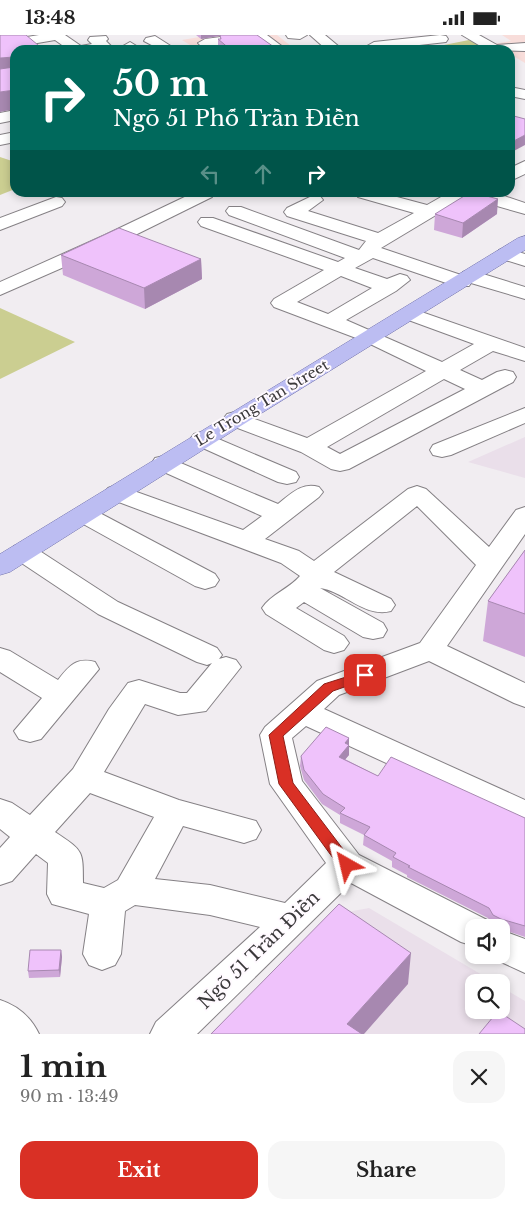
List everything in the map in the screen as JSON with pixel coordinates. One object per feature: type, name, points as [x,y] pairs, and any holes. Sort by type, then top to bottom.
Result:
[{"type":"main road","name":"Le Trong Tan Street","points":[[11,559],[84,515],[202,439],[466,279],[519,252]]},
{"type":"street","points":[[293,35],[300,35]]},
{"type":"street","points":[[317,35],[330,45]]},
{"type":"street","points":[[360,35],[372,45]]},
{"type":"street","points":[[469,35],[488,45]]},
{"type":"street","points":[[20,42],[58,36],[74,45]]},
{"type":"street","points":[[207,45],[204,43],[260,36],[273,45]]},
{"type":"street","points":[[383,45],[397,39],[440,38]]},
{"type":"street","points":[[101,39],[95,40],[102,45]]},
{"type":"street","points":[[151,41],[155,40],[162,45]]},
{"type":"street","points":[[515,86],[525,95]]},
{"type":"street","points":[[174,197],[187,201]]},
{"type":"street","points":[[0,289],[159,217],[196,197]]},
{"type":"street","points":[[378,197],[428,211]]},
{"type":"street","points":[[453,197],[428,211],[340,269],[281,303],[371,337],[481,388]]},
{"type":"street","points":[[488,197],[525,209]]},
{"type":"street","points":[[314,201],[293,212],[371,249]]},
{"type":"street","points":[[0,225],[56,202]]},
{"type":"street","points":[[235,211],[371,249],[422,268],[525,293]]},
{"type":"street","points":[[207,222],[389,287]]},
{"type":"street","points":[[328,322],[422,268]]},
{"type":"street","points":[[410,314],[525,355]]},
{"type":"street","points":[[309,447],[493,342]]},
{"type":"street","points":[[236,419],[309,447],[340,464],[505,377]]},
{"type":"street","points":[[442,449],[525,415]]},
{"type":"street","points":[[202,439],[287,477]]},
{"type":"street","points":[[164,463],[280,515]]},
{"type":"street","points":[[245,541],[310,492]]},
{"type":"street","points":[[117,493],[290,557],[310,582],[377,618]]},
{"type":"street","points":[[334,643],[276,608],[310,582],[336,556],[417,494],[490,565]]},
{"type":"street","points":[[84,515],[205,580]]},
{"type":"street","points":[[465,926],[347,865],[286,784],[276,735],[328,688],[430,650],[525,515]]},
{"type":"street","points":[[0,871],[84,778],[120,717],[139,690],[178,704],[195,703],[217,661],[11,559]]},
{"type":"street","points":[[430,650],[525,696]]},
{"type":"street","points":[[0,658],[60,695]]},
{"type":"street","points":[[30,731],[84,669]]},
{"type":"street","points":[[302,711],[525,814]]},
{"type":"street","points":[[84,778],[174,811],[244,830]]},
{"type":"street","points":[[102,954],[120,897],[174,811]]},
{"type":"street","points":[[0,812],[66,857],[65,894],[210,901],[292,920]]},
{"type":"street","name":"Ngõ 51 Trần Điền","points":[[170,1034],[292,920],[347,865]]},
{"type":"street","points":[[510,950],[525,957]]},
{"type":"street","points":[[0,1017],[19,1034]]},
{"type":"shaded area","points":[[211,35],[277,35],[290,45],[190,45],[182,40]]},
{"type":"shaded area","points":[[502,35],[525,35],[525,63],[515,57],[515,45],[493,44],[511,41]]},
{"type":"shaded area","points":[[525,437],[525,478],[468,462]]},
{"type":"shaded area","points":[[369,908],[480,974],[465,974],[465,1019],[510,1019],[510,992],[525,1001],[525,1034],[210,1034],[331,915]]},
{"type":"green space","points":[[469,40],[480,45],[444,45]]},
{"type":"green space","points":[[0,157],[10,160],[10,191],[0,195]]},
{"type":"green space","points":[[0,308],[75,342],[0,379]]},
{"type":"building","points":[[0,35],[26,35],[38,45],[10,45],[10,57],[0,58]]},
{"type":"building","points":[[220,35],[257,35],[271,45],[225,45],[218,39],[221,39]]},
{"type":"building","points":[[10,68],[10,91],[0,92],[0,69]]},
{"type":"building","points":[[515,116],[525,119],[525,135],[515,140]]},
{"type":"building","points":[[463,197],[490,197],[498,199],[463,223],[435,214]]},
{"type":"building","points":[[119,228],[201,259],[144,288],[61,255]]},
{"type":"building","points":[[525,550],[525,614],[488,601]]},
{"type":"building","points":[[326,727],[349,738],[345,743],[349,745],[339,757],[378,776],[391,757],[525,818],[525,926],[510,922],[510,919],[501,919],[493,915],[489,908],[408,867],[410,866],[393,857],[396,853],[364,835],[370,827],[340,813],[345,808],[323,794],[304,770],[301,756]]},
{"type":"building","points":[[339,904],[411,953],[347,1024],[362,1034],[211,1034]]},
{"type":"building","points":[[30,950],[61,950],[59,970],[28,971]]},
{"type":"building","points":[[491,1019],[510,1019],[525,1029],[525,1034],[479,1034]]},
{"type":"route","points":[[347,865],[286,784],[276,735],[328,688],[365,675]]}]
